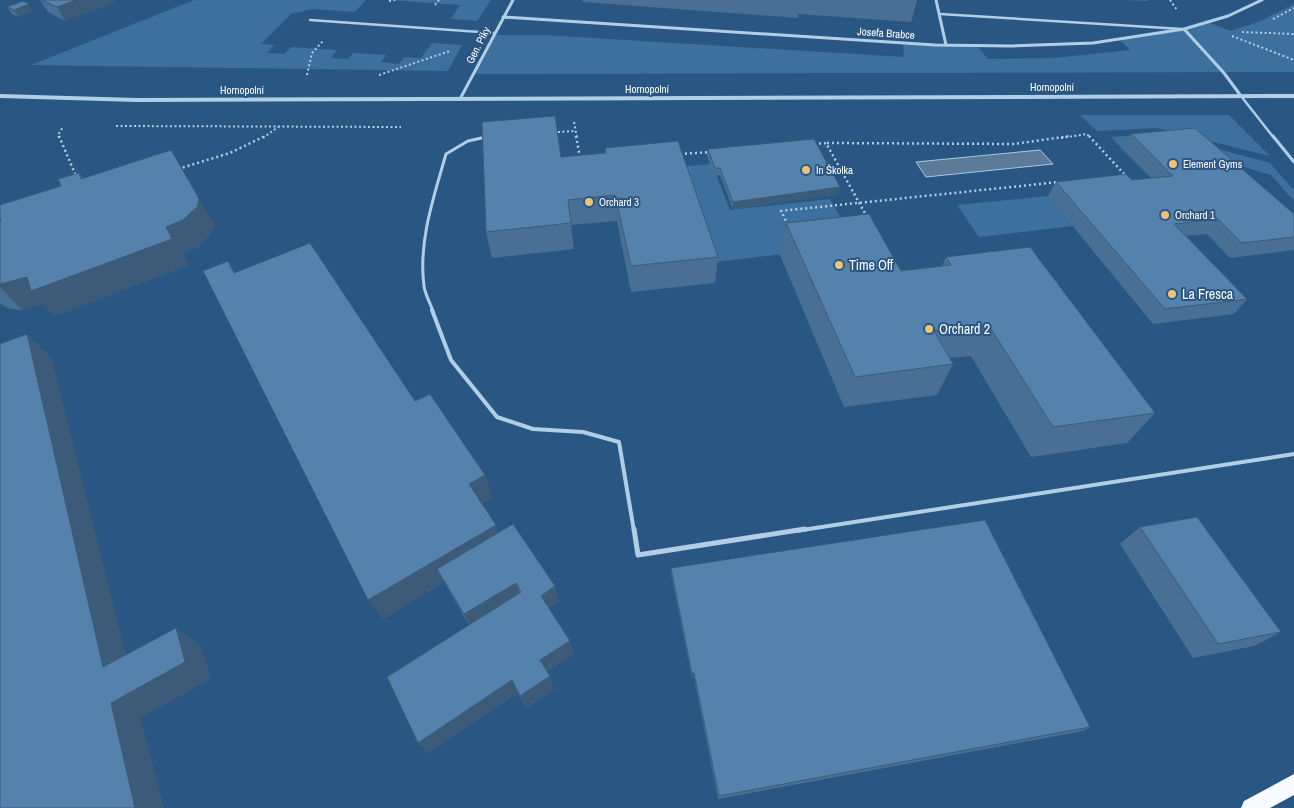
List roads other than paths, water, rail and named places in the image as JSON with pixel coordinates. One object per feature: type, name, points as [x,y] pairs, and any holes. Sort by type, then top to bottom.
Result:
[{"type":"highway","points":[[1251,808],[1294,784]]},
{"type":"street","name":"Gen. Píky","points":[[460,99],[513,0]]},
{"type":"street","points":[[936,0],[946,45]]},
{"type":"street","name":"Josefa Brabce","points":[[503,17],[946,45],[1012,46],[1093,43],[1184,29],[1228,16],[1262,0]]},
{"type":"street","points":[[1184,29],[1224,73],[1241,96]]},
{"type":"street","name":"Hornopolní","points":[[0,96],[137,100],[1294,96]]},
{"type":"lane","points":[[940,14],[1184,29]]},
{"type":"lane","points":[[310,20],[494,33]]},
{"type":"lane","points":[[1241,96],[1294,162]]},
{"type":"lane","points":[[492,136],[468,141],[446,154],[431,204],[423,255],[424,287],[451,360],[497,417],[533,429],[583,432],[619,442],[638,555],[1294,454]]},
{"type":"place","name":"Element Gyms","points":[[1173,164]]},
{"type":"place","name":"In Školka","points":[[806,170]]},
{"type":"place","name":"Orchard 3","points":[[589,202]]},
{"type":"place","name":"Orchard 1","points":[[1165,215]]},
{"type":"place","name":"Time Off","points":[[839,265]]},
{"type":"place","name":"La Fresca","points":[[1172,294]]},
{"type":"place","name":"Orchard 2","points":[[929,329]]}]
